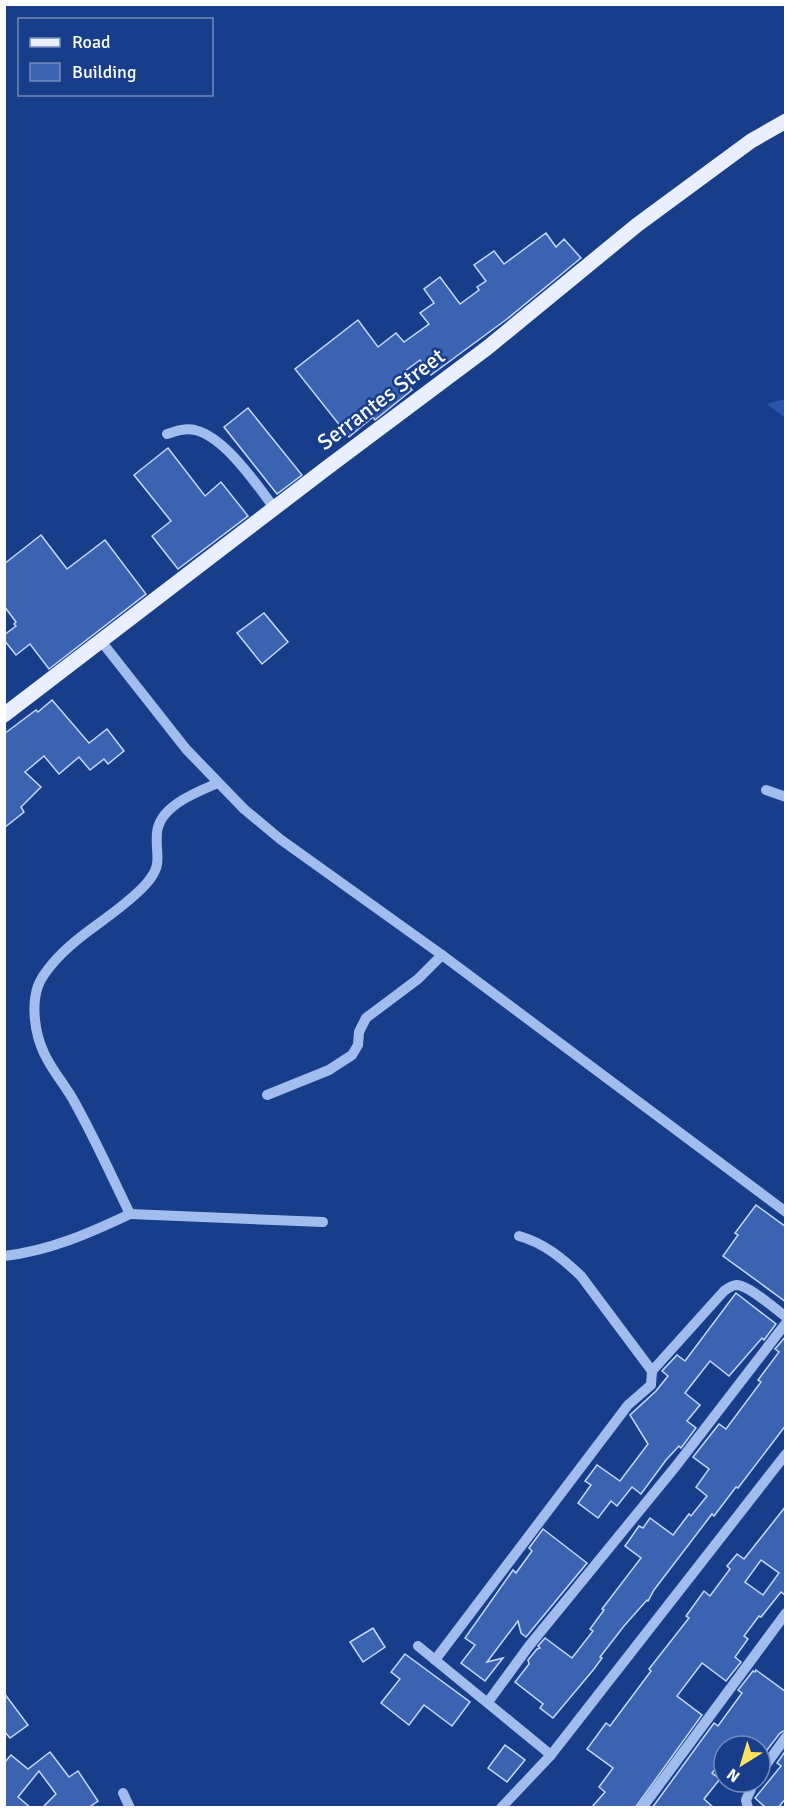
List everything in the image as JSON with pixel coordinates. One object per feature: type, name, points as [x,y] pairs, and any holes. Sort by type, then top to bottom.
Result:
[{"type":"main road","name":"Serrantes Street","points":[[4,715],[486,348],[637,225],[734,153],[786,122]]},
{"type":"street","points":[[167,434],[189,429],[198,431],[213,440],[228,451],[275,509]]},
{"type":"street","points":[[101,641],[186,749],[244,809],[280,839],[442,955],[786,1212]]},
{"type":"street","points":[[130,1214],[75,1103],[43,1052],[35,1023],[38,987],[53,963],[68,948],[135,894],[153,876],[159,863],[157,830],[172,808],[186,797],[218,783]]},
{"type":"street","points":[[766,790],[786,796]]},
{"type":"street","points":[[267,1095],[329,1070],[352,1055],[358,1045],[359,1032],[366,1018],[418,979],[442,955]]},
{"type":"street","points":[[4,1256],[58,1244],[90,1233],[130,1214],[323,1222]]},
{"type":"street","points":[[435,1660],[628,1405],[648,1389],[652,1382],[652,1371],[581,1276],[542,1244],[519,1236]]},
{"type":"street","points":[[652,1371],[719,1296],[730,1287],[736,1285],[746,1288],[786,1317]]},
{"type":"street","points":[[488,1702],[529,1646],[676,1466],[786,1323]]},
{"type":"street","points":[[501,1808],[551,1755],[786,1454]]},
{"type":"street","points":[[642,1808],[786,1613]]},
{"type":"street","points":[[417,1646],[551,1755]]},
{"type":"street","points":[[772,1756],[786,1737]]},
{"type":"street","points":[[123,1793],[130,1808]]},
{"type":"shaded area","points":[[786,399],[785,418],[767,404]]},
{"type":"building","points":[[546,233],[556,247],[564,239],[581,258],[507,319],[431,375],[420,360],[400,375],[412,390],[375,420],[373,417],[349,437],[295,369],[358,320],[378,347],[396,333],[404,342],[429,324],[420,313],[434,303],[424,289],[440,277],[460,304],[479,290],[477,287],[486,281],[474,265],[494,251],[504,264]]},
{"type":"building","points":[[248,408],[302,475],[277,494],[224,427]]},
{"type":"building","points":[[168,448],[205,496],[221,482],[248,516],[178,569],[152,536],[171,521],[134,475]]},
{"type":"building","points":[[41,535],[67,569],[105,540],[146,594],[49,669],[30,644],[16,655],[4,640],[4,635],[16,626],[14,624],[16,622],[4,606],[4,564]]},
{"type":"building","points":[[264,613],[288,642],[262,664],[237,633]]},
{"type":"building","points":[[52,700],[89,743],[107,729],[124,751],[108,764],[104,759],[90,770],[79,757],[59,774],[44,756],[25,772],[41,787],[21,807],[24,812],[4,828],[4,734]]},
{"type":"building","points":[[756,1205],[786,1227],[786,1302],[723,1256],[738,1235],[735,1233]]},
{"type":"building","points":[[736,1293],[776,1324],[764,1340],[762,1338],[729,1376],[710,1361],[685,1393],[700,1405],[687,1421],[696,1428],[681,1448],[679,1446],[666,1460],[641,1494],[632,1487],[617,1506],[611,1501],[598,1518],[578,1503],[591,1485],[585,1481],[597,1465],[620,1481],[648,1444],[630,1415],[656,1391],[668,1376],[662,1371],[677,1355],[685,1361]]},
{"type":"building","points":[[786,1336],[786,1425],[738,1488],[736,1487],[714,1516],[712,1514],[648,1601],[624,1626],[600,1657],[602,1658],[594,1669],[553,1718],[540,1708],[543,1704],[515,1682],[529,1664],[528,1660],[540,1648],[538,1646],[545,1638],[572,1658],[593,1631],[590,1629],[604,1610],[602,1609],[641,1558],[625,1546],[639,1526],[643,1528],[650,1518],[673,1535],[707,1496],[696,1487],[709,1469],[693,1457],[719,1424],[726,1429],[761,1382],[758,1380],[779,1352],[775,1349]]},
{"type":"building","points":[[786,1506],[786,1596],[781,1592],[744,1636],[748,1639],[735,1657],[741,1662],[726,1681],[702,1663],[677,1696],[702,1715],[635,1808],[591,1808],[605,1792],[599,1787],[613,1768],[587,1749],[606,1723],[610,1726],[651,1671],[649,1669],[689,1618],[686,1616],[704,1591],[710,1596],[730,1569],[727,1566],[737,1554],[744,1559]],"holes":[[[761,1560],[779,1573],[763,1595],[745,1582]]]},
{"type":"building","points":[[543,1529],[587,1563],[526,1637],[521,1633],[518,1621],[487,1662],[503,1658],[485,1681],[461,1663],[475,1645],[465,1638],[513,1570],[516,1573],[532,1551],[529,1548]]},
{"type":"building","points":[[373,1628],[385,1647],[363,1662],[350,1642]]},
{"type":"building","points":[[405,1654],[470,1702],[452,1726],[424,1705],[409,1725],[381,1703],[400,1679],[391,1672]]},
{"type":"building","points":[[756,1670],[786,1692],[786,1730],[780,1733],[772,1744],[772,1734],[712,1734],[712,1789],[704,1799],[714,1808],[652,1808],[714,1723],[718,1726],[742,1693],[738,1690],[753,1671]]},
{"type":"building","points":[[4,1693],[28,1725],[10,1738],[4,1731]]},
{"type":"building","points":[[505,1745],[525,1760],[507,1782],[488,1768]]},
{"type":"building","points":[[786,1750],[786,1798],[778,1808],[766,1808],[755,1798],[758,1794],[772,1794],[772,1777],[781,1766],[777,1763]]},
{"type":"building","points":[[50,1752],[69,1777],[78,1771],[98,1801],[88,1808],[42,1808],[56,1794],[39,1771],[18,1797],[31,1808],[4,1808],[4,1763],[11,1755],[28,1769]]}]
